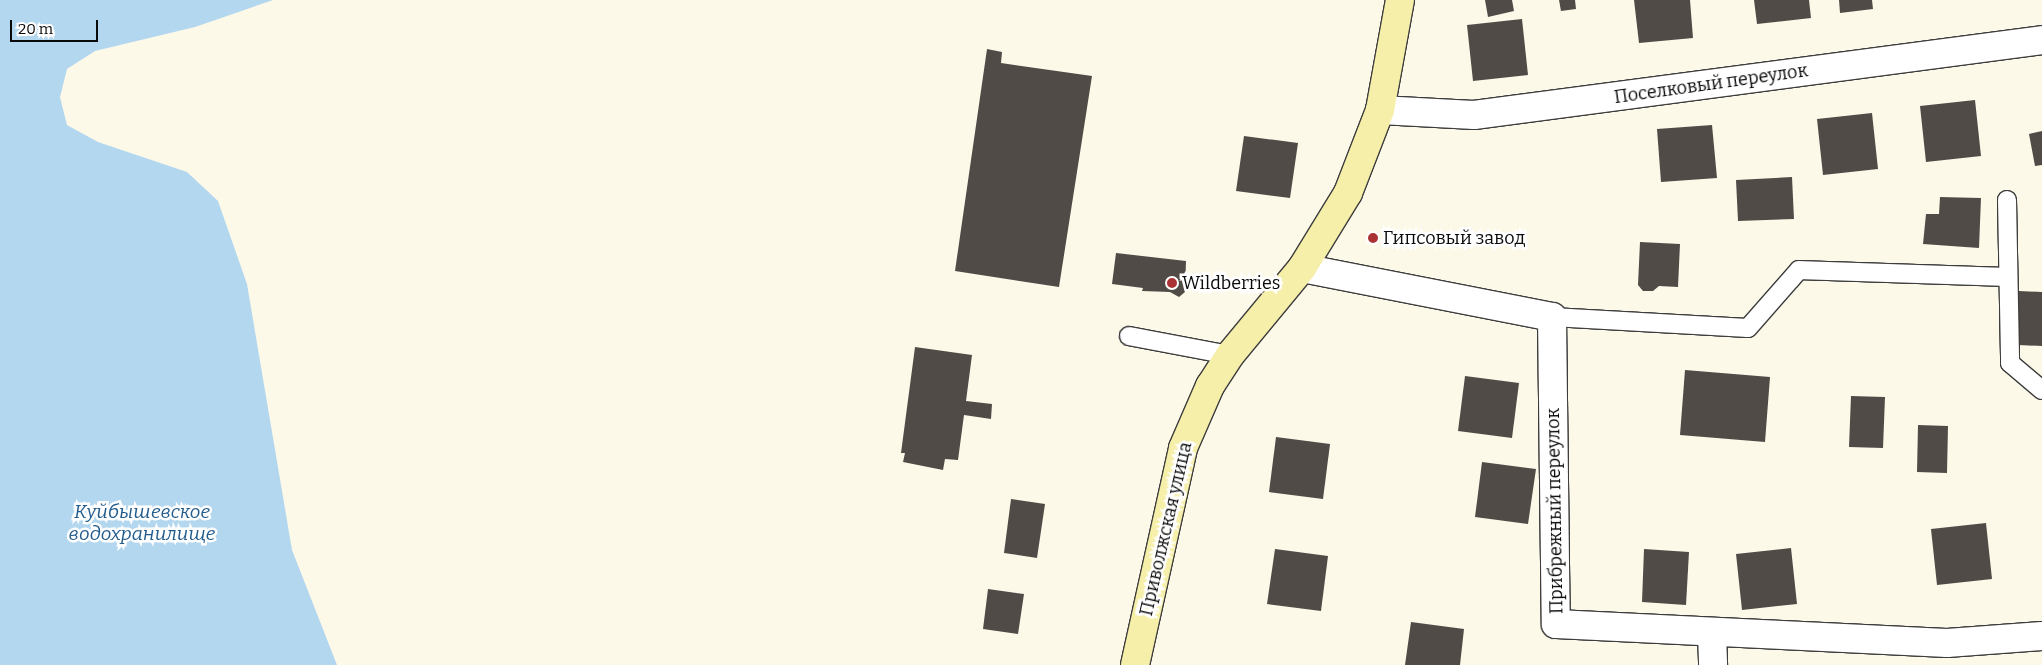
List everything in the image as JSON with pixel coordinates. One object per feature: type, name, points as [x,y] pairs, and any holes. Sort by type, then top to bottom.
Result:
[{"type":"main road","name":"Приволжская улица","points":[[1135,665],[1182,448],[1210,386],[1230,355],[1302,268],[1348,193],[1380,110],[1400,0]]},
{"type":"street","name":"Поселковый переулок","points":[[1380,110],[1474,115],[2042,40]]},
{"type":"street","points":[[1302,268],[1552,316]]},
{"type":"street","name":"Прибрежный переулок","points":[[1552,316],[1556,624],[1712,633],[1946,654],[2042,636]]},
{"type":"street","points":[[1712,633],[1713,665]]},
{"type":"lane","points":[[2007,200],[2006,277],[2010,363],[2042,390]]},
{"type":"lane","points":[[1552,316],[1748,328],[1799,270],[2006,277]]},
{"type":"lane","points":[[1129,336],[1230,355]]},
{"type":"water","name":"Куйбышевское водохранилище","points":[[0,0],[273,0],[195,27],[95,51],[67,69],[60,97],[67,125],[98,142],[187,172],[218,201],[247,284],[292,550],[337,665],[0,665]]},
{"type":"building","points":[[1485,0],[1512,0],[1514,11],[1488,17]]},
{"type":"building","points":[[1559,0],[1575,0],[1576,9],[1561,11]]},
{"type":"building","points":[[1634,0],[1690,0],[1693,38],[1639,43]]},
{"type":"building","points":[[1754,0],[1809,0],[1811,18],[1757,24]]},
{"type":"building","points":[[1839,0],[1872,0],[1873,9],[1840,13]]},
{"type":"building","points":[[1522,19],[1528,75],[1473,81],[1467,25]]},
{"type":"building","points":[[987,49],[1002,52],[1001,63],[1092,76],[1059,287],[955,271]]},
{"type":"building","points":[[1975,100],[1981,156],[1926,162],[1920,106]]},
{"type":"building","points":[[1872,113],[1878,169],[1823,175],[1817,119]]},
{"type":"building","points":[[1712,125],[1717,178],[1661,182],[1657,129]]},
{"type":"building","points":[[2042,131],[2042,165],[2035,166],[2029,134]]},
{"type":"building","points":[[1244,136],[1298,143],[1290,198],[1236,191]]},
{"type":"building","points":[[1792,177],[1794,219],[1738,221],[1736,180]]},
{"type":"building","points":[[1940,197],[1981,198],[1979,248],[1923,244],[1926,214],[1939,214]]},
{"type":"building","points":[[1640,242],[1680,244],[1678,287],[1659,286],[1653,291],[1643,291],[1638,285]]},
{"type":"building","points":[[1116,253],[1186,261],[1185,292],[1179,297],[1170,292],[1142,291],[1143,288],[1112,284]]},
{"type":"building","points":[[2019,291],[2042,292],[2042,346],[2018,345]]},
{"type":"building","points":[[915,347],[972,355],[966,401],[992,404],[991,419],[964,415],[958,460],[945,459],[943,470],[903,462],[905,453],[901,453]]},
{"type":"building","points":[[1685,370],[1770,377],[1765,442],[1680,435]]},
{"type":"building","points":[[1465,376],[1519,383],[1512,438],[1458,431]]},
{"type":"building","points":[[1851,396],[1885,397],[1883,448],[1849,447]]},
{"type":"building","points":[[1918,425],[1948,426],[1947,473],[1917,472]]},
{"type":"building","points":[[1276,437],[1330,444],[1323,499],[1269,492]]},
{"type":"building","points":[[1482,462],[1536,469],[1528,524],[1475,517]]},
{"type":"building","points":[[1011,499],[1045,504],[1037,558],[1004,553]]},
{"type":"building","points":[[1986,523],[1992,579],[1937,585],[1931,529]]},
{"type":"building","points":[[1791,548],[1797,604],[1742,610],[1736,554]]},
{"type":"building","points":[[1275,549],[1328,556],[1321,611],[1267,604]]},
{"type":"building","points":[[1644,549],[1689,552],[1686,605],[1642,602]]},
{"type":"building","points":[[988,589],[1024,594],[1018,634],[983,629]]},
{"type":"building","points":[[1411,622],[1464,629],[1460,665],[1405,665]]},
{"type":"place","name":"Гипсовый завод","points":[[1373,238]]},
{"type":"place","name":"Wildberries","points":[[1172,283]]}]
